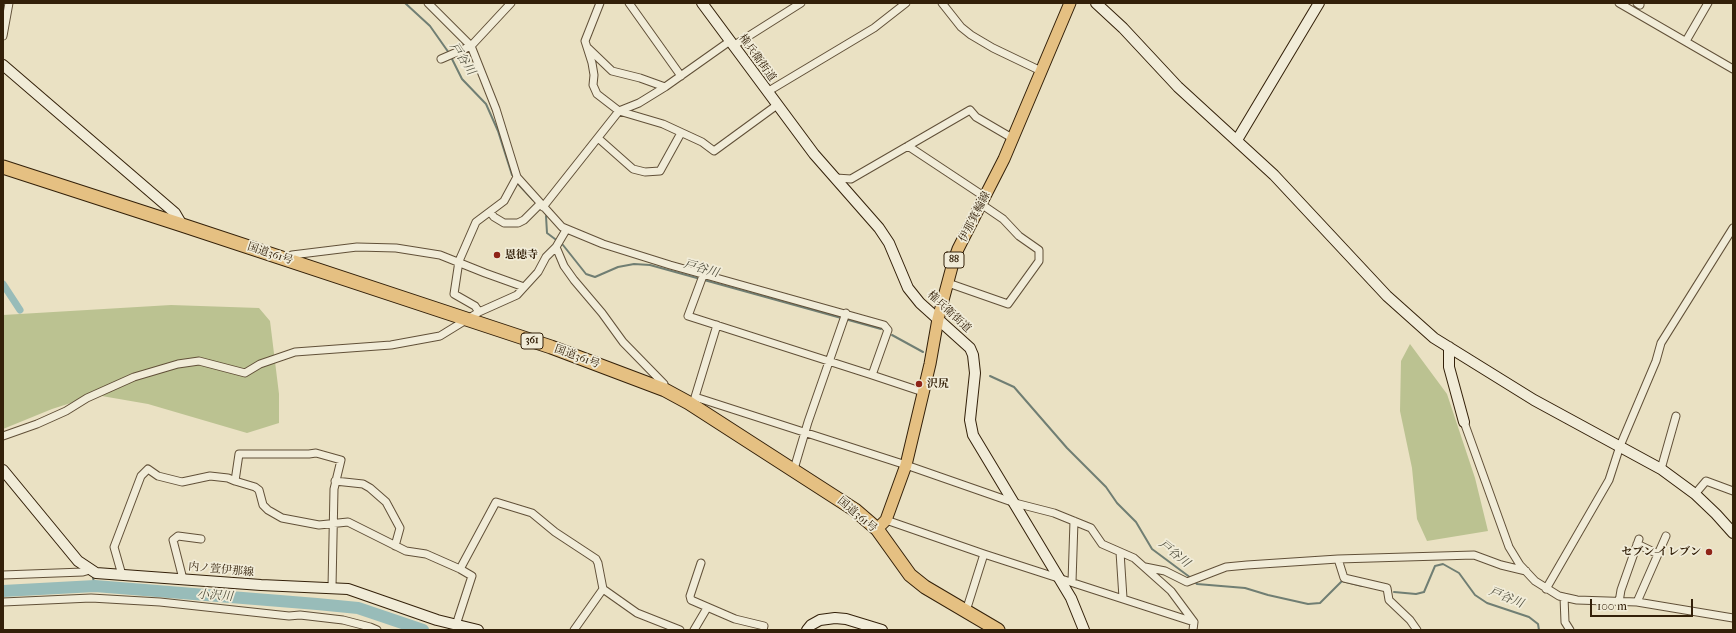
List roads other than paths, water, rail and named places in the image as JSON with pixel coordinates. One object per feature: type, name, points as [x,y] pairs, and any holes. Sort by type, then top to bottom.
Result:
[{"type":"highway","name":"国道361号","points":[[3,167],[551,347],[692,400],[855,510],[881,524],[910,575],[925,587],[998,630]]},
{"type":"main road","name":"伊那箕輪線","points":[[881,524],[906,465],[938,319],[958,249],[984,201],[1070,3]]},
{"type":"street","points":[[3,36],[9,3]]},
{"type":"street","points":[[428,3],[471,46],[496,109],[517,178],[566,230],[703,276],[845,316],[884,325],[888,330],[872,375]]},
{"type":"street","points":[[444,58],[471,46],[510,3]]},
{"type":"street","points":[[600,3],[585,41],[592,63],[594,75],[593,85],[597,94],[619,111],[663,124],[681,134],[702,142],[714,151],[777,105]]},
{"type":"street","points":[[629,3],[681,76]]},
{"type":"street","name":"権兵衛街道","points":[[702,3],[814,154],[879,228],[889,243],[908,288],[920,303],[957,334],[970,348],[973,355],[975,373],[970,420],[973,435],[1071,598],[1084,630]]},
{"type":"street","points":[[490,212],[494,218],[504,223],[518,223],[524,220],[541,205],[619,111],[639,102],[665,87],[732,44],[801,3]]},
{"type":"street","points":[[767,92],[874,28],[906,3]]},
{"type":"street","points":[[942,3],[961,26],[971,35],[993,48],[1041,71]]},
{"type":"street","points":[[1096,3],[1123,28],[1178,87],[1237,140],[1279,181],[1387,296],[1434,338],[1534,400],[1661,469],[1695,494],[1733,533]]},
{"type":"street","points":[[1237,140],[1319,3]]},
{"type":"street","points":[[1620,3],[1733,69]]},
{"type":"street","points":[[1686,41],[1708,3]]},
{"type":"street","points":[[586,46],[612,71],[640,78],[665,87]]},
{"type":"street","points":[[3,65],[176,213],[182,225]]},
{"type":"street","points":[[836,178],[851,179],[970,110],[976,117],[1012,138]]},
{"type":"street","points":[[598,138],[633,170],[645,172],[660,170],[681,134]]},
{"type":"street","points":[[908,146],[984,201],[1019,236],[1039,250],[1039,261],[1008,304],[948,283]]},
{"type":"street","points":[[479,312],[474,306],[454,294],[459,261],[476,222],[508,197],[517,178]]},
{"type":"street","points":[[1546,589],[1609,480],[1620,446],[1656,361],[1661,343],[1733,228]]},
{"type":"street","points":[[3,436],[37,424],[66,411],[87,398],[134,377],[178,364],[199,361],[245,373],[260,364],[295,352],[391,345],[440,336],[479,312],[517,295],[538,272],[546,257],[557,247],[566,230]]},
{"type":"street","points":[[287,260],[292,255],[357,247],[396,248],[440,255],[459,261],[485,273],[524,286]]},
{"type":"street","points":[[557,247],[564,266],[574,280],[602,313],[623,342],[664,384],[665,390]]},
{"type":"street","points":[[703,276],[688,316],[923,392]]},
{"type":"street","points":[[794,469],[845,316]]},
{"type":"street","points":[[717,326],[692,400],[906,465],[1015,503],[1054,513],[1091,528],[1102,544],[1134,558],[1171,591],[1194,622],[1193,630]]},
{"type":"street","points":[[1449,346],[1449,367],[1464,422],[1509,547],[1526,571],[1546,589],[1564,597],[1577,600],[1637,602],[1733,618]]},
{"type":"street","points":[[1661,469],[1676,416]]},
{"type":"street","points":[[235,482],[239,454],[316,453],[340,460],[335,481],[332,587]]},
{"type":"street","points":[[122,575],[114,552],[114,547],[141,476],[148,469],[158,476],[173,481],[182,482],[210,476],[228,478],[235,482],[255,487],[259,490],[263,505],[282,518],[312,524],[348,522],[406,551],[432,556],[472,576],[456,625]]},
{"type":"street","name":"内ノ萱伊那線","points":[[3,470],[78,561],[96,573],[261,585],[332,587],[363,594],[437,620],[478,630]]},
{"type":"street","points":[[335,481],[362,484],[370,488],[386,502],[400,528],[395,546]]},
{"type":"street","points":[[1695,494],[1706,481],[1733,491]]},
{"type":"street","points":[[460,569],[496,502],[532,513],[555,532],[596,559],[603,589],[637,613],[680,630]]},
{"type":"street","points":[[1072,582],[1074,521]]},
{"type":"street","points":[[881,524],[984,554],[1194,622]]},
{"type":"street","points":[[183,579],[172,540],[178,536],[201,539]]},
{"type":"street","points":[[1637,602],[1666,536]]},
{"type":"street","points":[[1619,602],[1621,590],[1638,541],[1658,554]]},
{"type":"street","points":[[1120,552],[1123,598]]},
{"type":"street","points":[[966,611],[984,554]]},
{"type":"street","points":[[1145,567],[1165,571],[1180,579],[1193,580],[1226,567],[1338,559],[1474,555],[1501,565],[1526,571]]},
{"type":"street","points":[[1338,559],[1344,578],[1387,588],[1388,600],[1410,620],[1417,630]]},
{"type":"street","points":[[701,563],[690,596],[693,602],[735,619],[764,626],[763,630]]},
{"type":"street","points":[[3,575],[90,570]]},
{"type":"street","points":[[574,630],[603,589]]},
{"type":"street","points":[[1564,597],[1565,622],[1570,630]]},
{"type":"street","points":[[3,602],[91,598],[160,602],[290,616],[300,615],[343,620],[377,630]]},
{"type":"street","points":[[694,630],[707,608]]},
{"type":"street","points":[[807,630],[811,625],[820,620],[835,618],[846,619],[882,630]]},
{"type":"waterway","points":[[3,15],[5,3]]},
{"type":"waterway","name":"戸谷川","points":[[405,3],[430,26],[449,53]]},
{"type":"waterway","name":"戸谷川","points":[[451,57],[462,79],[486,104],[498,131],[512,175]]},
{"type":"waterway","name":"戸谷川","points":[[519,185],[533,200]]},
{"type":"waterway","name":"戸谷川","points":[[546,216],[547,233],[563,245],[586,274],[595,277],[618,267],[634,264],[650,265],[881,329]]},
{"type":"waterway","points":[[3,284],[20,310]]},
{"type":"waterway","name":"戸谷川","points":[[892,335],[923,352]]},
{"type":"waterway","name":"戸谷川","points":[[990,376],[1014,387],[1067,448],[1106,487],[1117,503],[1136,522],[1152,549],[1191,578]]},
{"type":"waterway","name":"戸谷川","points":[[1394,592],[1416,594],[1424,592],[1435,566],[1443,564],[1459,573],[1475,595],[1487,603],[1529,617],[1538,624],[1539,630]]},
{"type":"waterway","points":[[93,578],[95,586]]},
{"type":"waterway","name":"戸谷川","points":[[1194,581],[1197,584],[1245,588],[1308,604],[1320,603],[1342,581],[1362,586]]},
{"type":"waterway","name":"小沢川","points":[[3,591],[95,586],[317,604],[358,608],[423,630]]},
{"type":"place","name":"恩徳寺","points":[[497,255]]},
{"type":"place","name":"沢尻","points":[[919,384]]},
{"type":"place","name":"セブン-イレブン","points":[[1709,552]]}]
